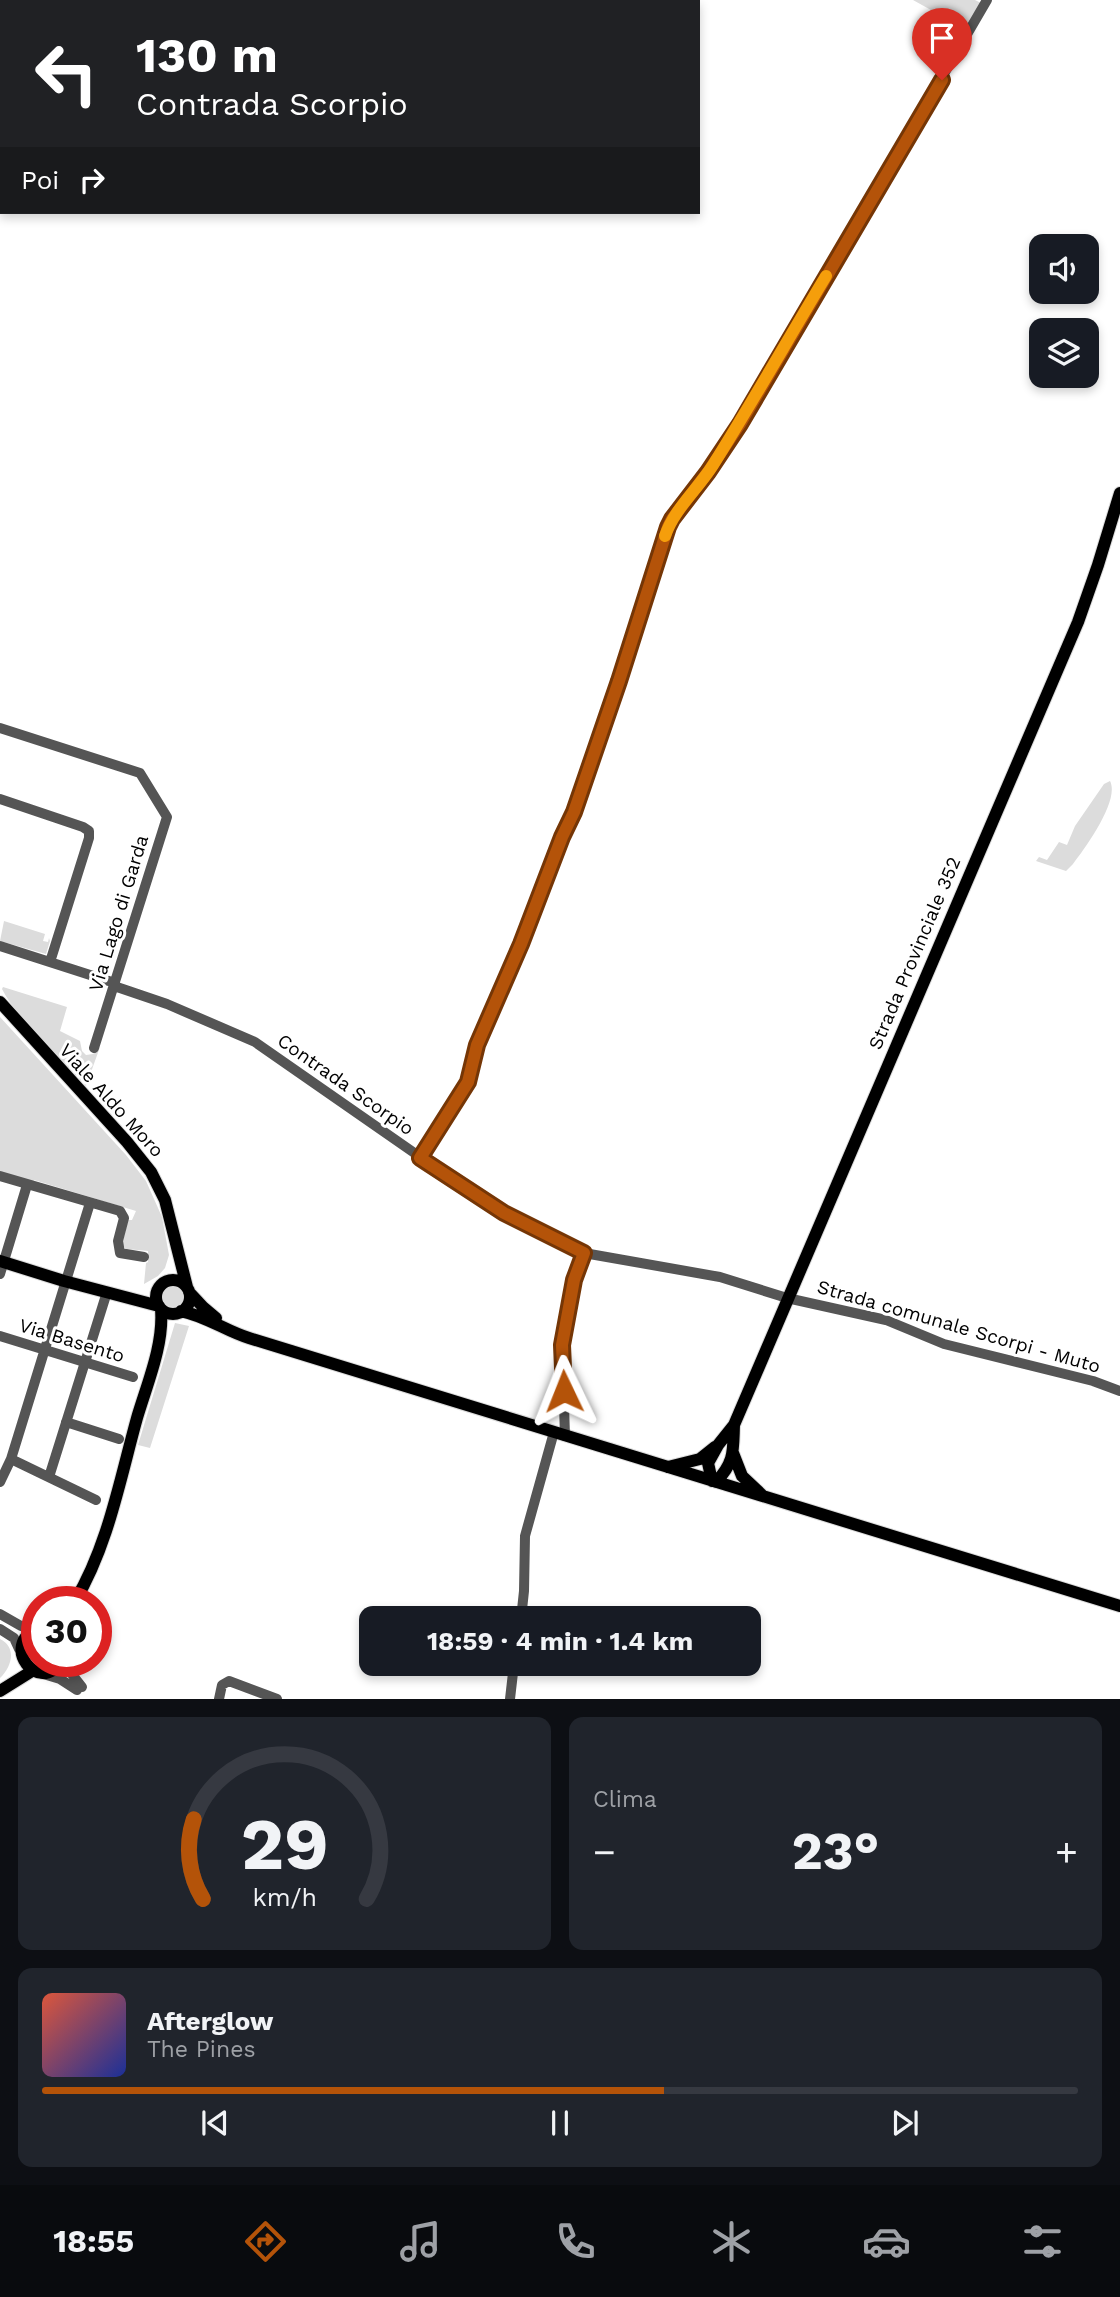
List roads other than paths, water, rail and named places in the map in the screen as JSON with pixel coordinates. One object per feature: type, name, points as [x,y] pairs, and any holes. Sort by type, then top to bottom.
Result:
[{"type":"main road","name":"Strada Provinciale 352","points":[[734,1425],[733,1453],[728,1469],[714,1482],[708,1463],[734,1425],[1078,622],[1120,493]]},
{"type":"main road","name":"Viale Aldo Moro","points":[[1,1004],[142,1161],[160,1188],[174,1230],[189,1303],[159,1339]]},
{"type":"main road","name":"Viale Aldo Moro","points":[[83,1586],[101,1544],[159,1339],[160,1307],[156,1297],[175,1258],[174,1230]]},
{"type":"main road","points":[[1,1266],[107,1292],[160,1307],[168,1313],[179,1312],[205,1318],[230,1332],[249,1338],[1120,1606]]},
{"type":"main road","points":[[107,1292],[129,1294],[174,1279],[203,1307],[249,1338]]},
{"type":"main road","name":"Strada Provinciale 352","points":[[666,1467],[700,1459],[718,1445]]},
{"type":"main road","points":[[733,1453],[742,1476],[765,1498]]},
{"type":"main road","points":[[1,1691],[21,1651]]},
{"type":"main road","points":[[1,1691],[27,1677]]},
{"type":"street","points":[[420,1158],[468,1082],[477,1045],[574,812],[672,519],[740,424],[987,0]]},
{"type":"street","name":"Via Lago di Garda","points":[[0,728],[141,773],[167,817],[94,1048]]},
{"type":"street","points":[[0,799],[89,831],[50,962]]},
{"type":"street","name":"Contrada Scorpio","points":[[0,946],[167,1004],[255,1042],[420,1158],[504,1213],[584,1253],[720,1277],[787,1298]]},
{"type":"street","points":[[0,1177],[122,1213],[124,1218],[118,1241],[120,1253],[144,1256]]},
{"type":"street","points":[[1,1266],[27,1185]]},
{"type":"street","points":[[1,1482],[11,1459],[90,1202]]},
{"type":"street","points":[[522,1606],[525,1536],[560,1434],[562,1345],[574,1280],[584,1253]]},
{"type":"street","points":[[49,1478],[107,1292]]},
{"type":"street","name":"Strada comunale Scorpi - Muto","points":[[787,1298],[886,1320],[944,1344],[1093,1381],[1120,1391]]},
{"type":"street","name":"Via Basento","points":[[0,1336],[133,1377]]},
{"type":"street","points":[[66,1422],[119,1439]]},
{"type":"street","points":[[11,1459],[96,1500]]},
{"type":"street","points":[[0,1614],[21,1626]]},
{"type":"street","points":[[1,1630],[14,1638],[20,1655]]},
{"type":"street","points":[[510,1699],[513,1676]]},
{"type":"street","points":[[53,1677],[79,1688],[73,1677]]},
{"type":"street","points":[[219,1699],[222,1685],[229,1681],[277,1699]]}]
